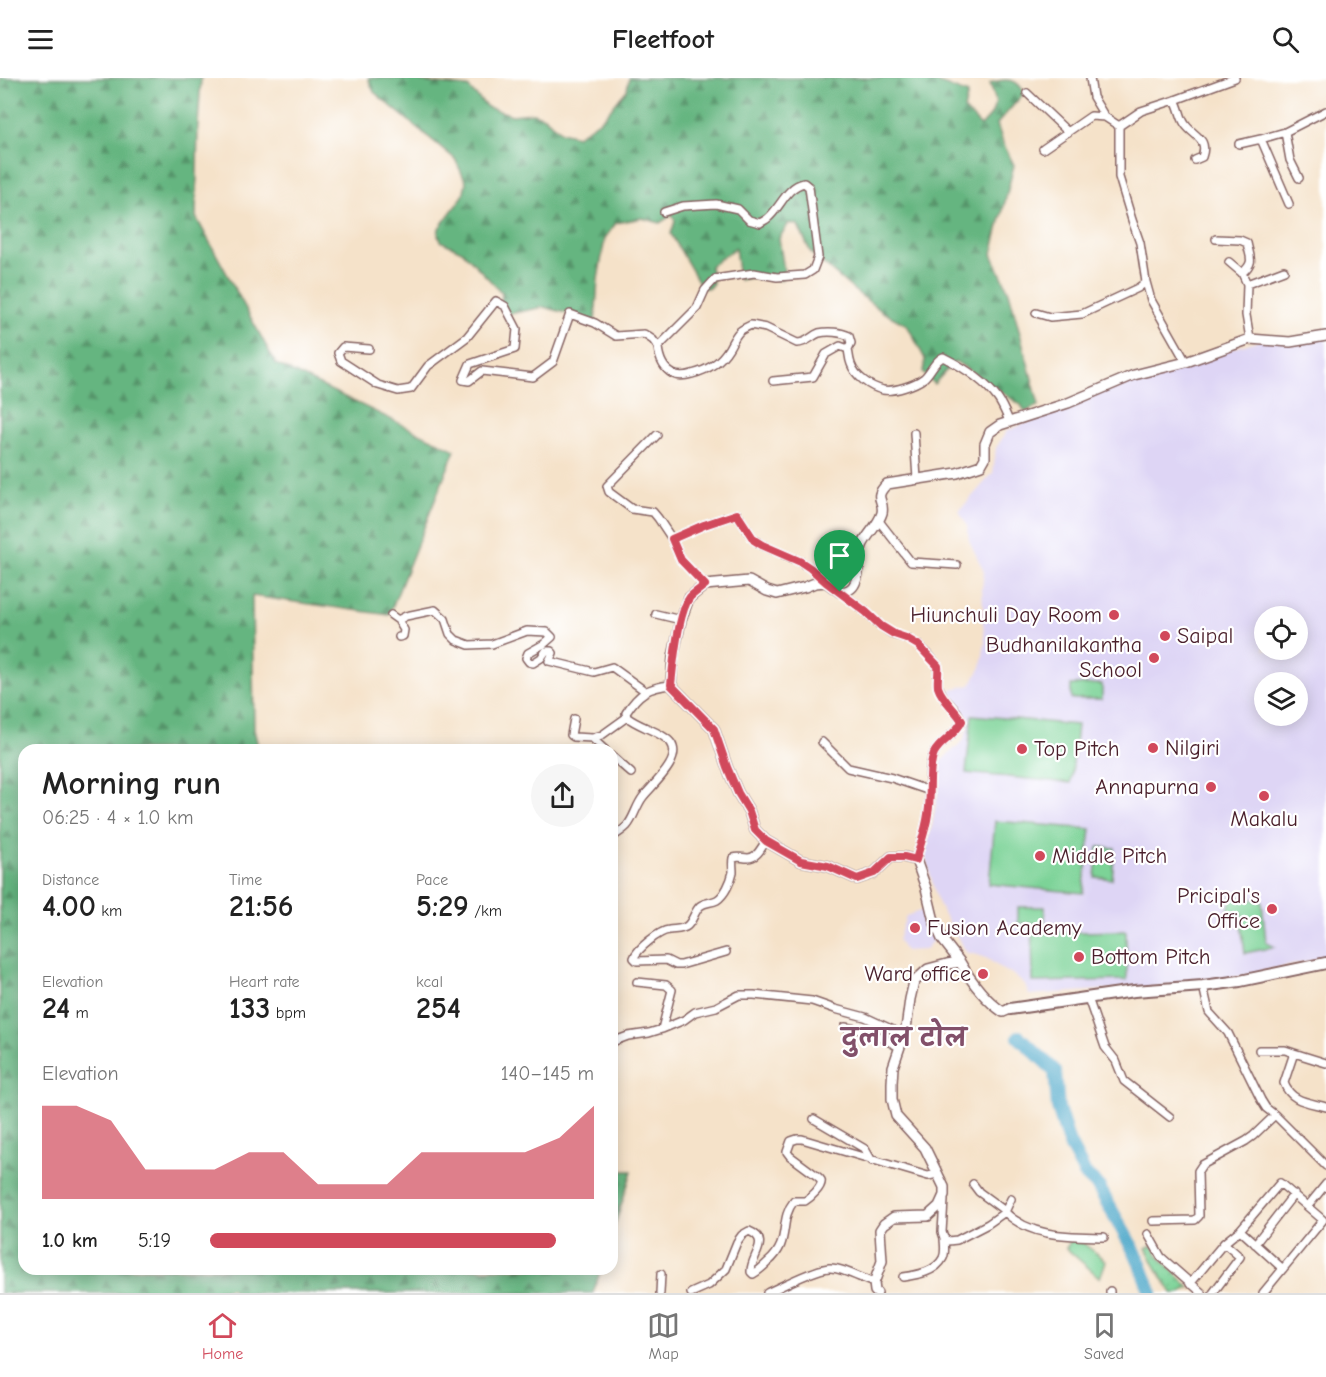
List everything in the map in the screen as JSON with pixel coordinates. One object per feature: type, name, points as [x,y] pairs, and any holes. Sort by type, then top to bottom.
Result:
[{"type":"main road","points":[[1010,1009],[1134,991],[1240,981],[1326,963]]},
{"type":"street","points":[[1090,78],[1093,97],[1105,117],[1119,126]]},
{"type":"street","points":[[1119,126],[1141,111],[1235,78]]},
{"type":"street","points":[[1027,93],[1068,132]]},
{"type":"street","points":[[1175,100],[1185,125],[1201,139],[1204,151],[1202,157],[1195,160]]},
{"type":"street","points":[[1239,144],[1285,132],[1326,111]]},
{"type":"street","points":[[1043,149],[1091,116],[1105,117]]},
{"type":"street","points":[[1119,126],[1119,177],[1140,243],[1151,300],[1186,362]]},
{"type":"street","points":[[1285,132],[1290,160],[1299,178]]},
{"type":"street","points":[[1261,139],[1289,204]]},
{"type":"street","points":[[658,347],[697,308],[705,290],[715,279],[754,273],[777,277],[805,276],[813,270],[818,257],[809,187],[804,183],[798,184],[789,192],[769,217],[760,223],[749,220],[738,209],[716,204],[682,206],[664,212]]},
{"type":"street","points":[[1216,239],[1240,240],[1247,243],[1251,264],[1242,273]]},
{"type":"street","points":[[1229,262],[1242,273],[1247,284],[1246,315],[1250,339]]},
{"type":"street","points":[[1247,284],[1284,270]]},
{"type":"street","points":[[1036,313],[1050,317],[1082,314],[1146,282]]},
{"type":"street","points":[[369,349],[343,348],[338,353],[341,361],[378,385],[398,391],[411,389],[428,366],[467,337],[495,301],[505,306],[517,329],[514,349],[470,364],[463,380],[469,381],[482,371],[533,377],[553,362],[570,314],[594,323],[616,336],[644,334],[658,347],[658,355],[665,369],[674,375],[683,376],[714,366],[725,356],[738,332],[751,325],[766,328],[797,343],[802,343],[820,333],[841,333],[849,336],[851,343],[848,349],[851,365],[858,376],[868,384],[884,390],[905,387],[924,377],[938,359],[943,357],[957,364],[982,383],[998,399],[1009,421]]},
{"type":"street","points":[[840,592],[850,590],[855,585],[862,546],[879,521],[883,510],[879,496],[881,489],[887,484],[957,473],[981,465],[985,458],[985,444],[990,432],[1000,425],[1068,403],[1134,375],[1186,362],[1250,339],[1290,342],[1326,336]]},
{"type":"street","points":[[773,381],[813,376],[826,354],[840,346],[848,349]]},
{"type":"street","points":[[914,433],[917,479]]},
{"type":"street","points":[[657,435],[607,486],[609,492],[632,509],[653,512],[672,539],[681,560],[705,585]]},
{"type":"street","points":[[672,539],[737,514],[754,540],[810,568],[894,634],[918,645],[938,666],[938,686],[944,698],[962,721],[952,735],[935,750],[932,761],[929,813],[916,860],[934,921],[942,939],[981,991],[997,1008],[1004,1012],[1010,1009]]},
{"type":"street","points":[[879,521],[911,562],[957,565]]},
{"type":"street","points":[[826,582],[777,594],[749,581],[705,585],[689,598],[681,620],[673,657],[671,685],[714,729],[727,767],[749,811],[755,830],[766,841],[801,861],[828,866],[857,879],[874,873],[891,857],[916,860]]},
{"type":"street","points":[[398,620],[435,610],[445,619],[450,633],[456,640],[469,645],[492,644],[527,631],[547,632],[552,637],[528,653],[526,658],[529,662],[533,663],[546,651],[551,651],[553,653],[549,661],[594,672],[612,667],[645,691]]},
{"type":"street","points":[[656,614],[681,620]]},
{"type":"street","points":[[391,615],[398,620],[404,630],[403,636],[399,637]]},
{"type":"street","points":[[618,832],[628,825],[642,798],[674,758],[670,741],[632,722],[626,713],[631,704],[645,691],[671,685]]},
{"type":"street","points":[[574,718],[570,735],[592,738],[602,735],[627,717]]},
{"type":"street","points":[[592,738],[598,744]]},
{"type":"street","points":[[822,742],[848,768],[930,790]]},
{"type":"street","points":[[618,761],[631,773]]},
{"type":"street","points":[[726,952],[681,965],[666,960],[638,961],[634,958],[636,953],[661,932],[687,926],[700,906],[718,900],[731,880],[733,858],[755,856],[766,841]]},
{"type":"street","points":[[903,1277],[921,1275],[943,1259],[944,1187],[925,1148],[896,1116],[892,1099],[893,1067],[904,1035],[914,982],[928,969],[960,962]]},
{"type":"street","points":[[637,982],[666,985],[672,990],[662,1029]]},
{"type":"street","points":[[1203,986],[1209,1011],[1228,1033],[1266,1108],[1275,1114],[1326,1166]]},
{"type":"street","points":[[618,1039],[662,1029],[684,1020],[695,1012],[716,1007],[739,995],[812,1001],[865,1017],[904,1035]]},
{"type":"street","points":[[1088,998],[1105,1047],[1116,1061],[1124,1081],[1170,1117]]},
{"type":"street","points":[[845,1027],[871,1032],[899,1047]]},
{"type":"street","points":[[1258,1050],[1285,1050],[1326,1063]]},
{"type":"street","points":[[1294,1053],[1284,1083],[1287,1091],[1296,1098],[1326,1107]]},
{"type":"street","points":[[1153,1221],[1195,1220],[1199,1216],[1198,1171],[1202,1165],[1246,1141],[1275,1114]]},
{"type":"street","points":[[814,1119],[865,1149],[872,1161]]},
{"type":"street","points":[[691,1293],[709,1286],[726,1269],[737,1242],[749,1231],[755,1233],[760,1246],[750,1268],[753,1274],[774,1258],[779,1251],[791,1204],[794,1201],[804,1201],[821,1183],[821,1179],[787,1152],[791,1141],[802,1139],[928,1176],[938,1174]]},
{"type":"street","points":[[1190,1284],[1224,1243],[1240,1230],[1280,1183],[1323,1220],[1263,1293]]},
{"type":"street","points":[[973,1184],[979,1192],[1005,1211],[1012,1220],[1036,1230],[1054,1235],[1104,1237]]},
{"type":"street","points":[[1308,1206],[1326,1184]]},
{"type":"street","points":[[1255,1244],[1294,1194]]},
{"type":"street","points":[[767,1293],[828,1268],[837,1269],[875,1288],[882,1261],[880,1230],[884,1224],[894,1217],[928,1216],[939,1206],[944,1195]]},
{"type":"street","points":[[944,1238],[948,1241],[957,1240],[988,1224],[1005,1211],[1011,1199]]},
{"type":"street","points":[[1240,1230],[1283,1269]]},
{"type":"street","points":[[1148,1234],[1161,1257],[1202,1293]]},
{"type":"street","points":[[1213,1293],[1240,1257],[1224,1243]]},
{"type":"street","points":[[660,1293],[661,1274]]},
{"type":"shaded area","name":"Budhanilakantha School","points":[[1326,338],[1326,958],[1231,978],[1147,988],[1029,995],[1025,985],[1011,973],[988,959],[967,953],[937,899],[924,852],[938,793],[940,762],[963,741],[969,724],[949,694],[952,689],[971,685],[981,667],[985,642],[982,615],[984,572],[969,540],[967,525],[959,511],[993,473],[996,448],[1007,431],[1123,383],[1260,340]]},
{"type":"shaded area","name":"Fusion Academy","points":[[923,910],[933,940],[925,950],[905,951],[898,940],[906,916]]},
{"type":"green space","points":[[0,78],[201,78],[196,217],[276,364],[455,450],[389,615],[252,596],[254,730],[258,744],[18,744],[18,1275],[599,1275],[593,1293],[235,1293],[231,1288],[208,1293],[0,1293]]},
{"type":"green space","points":[[368,78],[418,78],[422,82],[468,87],[487,107],[512,115],[533,113],[544,117],[561,132],[577,136],[602,119],[627,90],[629,78],[923,78],[968,94],[964,109],[981,126],[991,115],[996,102],[990,83],[1011,80],[1018,84],[1024,93],[997,124],[1014,165],[992,254],[1009,292],[1039,405],[1025,412],[1021,405],[955,361],[934,384],[923,373],[925,359],[907,325],[883,312],[855,291],[811,253],[798,225],[789,223],[779,238],[784,271],[781,280],[753,277],[739,280],[735,248],[710,266],[713,283],[709,288],[702,288],[671,234],[675,221],[672,215],[660,223],[642,218],[616,223],[605,238],[598,279],[595,323],[544,307],[509,314],[501,304],[502,293],[462,251],[442,242],[438,236],[439,228],[463,196],[466,182],[455,159],[374,92]]},
{"type":"green space","points":[[1102,684],[1102,699],[1071,699],[1071,685]]},
{"type":"green space","name":"Top Pitch","points":[[972,715],[1077,725],[1071,783],[966,773]]},
{"type":"green space","name":"Middle Pitch","points":[[995,821],[1091,829],[1083,893],[989,884]]},
{"type":"green space","points":[[1098,847],[1115,848],[1112,879],[1095,877]]},
{"type":"green space","points":[[1231,896],[1262,901],[1266,942],[1274,947],[1245,953],[1241,924],[1242,913],[1228,913]]},
{"type":"green space","points":[[1018,907],[1045,907],[1045,924],[1018,923]]},
{"type":"green space","name":"Bottom Pitch","points":[[1126,931],[1127,980],[1033,982],[1032,933]]},
{"type":"green space","points":[[618,1171],[632,1171],[618,1215]]},
{"type":"green space","points":[[1074,1236],[1106,1261],[1100,1278],[1066,1248]]},
{"type":"green space","points":[[1152,1245],[1161,1259],[1190,1288],[1172,1293],[1146,1248]]},
{"type":"waterway","points":[[1019,1037],[1055,1071],[1058,1108],[1069,1143],[1085,1174],[1098,1186],[1137,1256],[1151,1293]]},
{"type":"place","name":"Hiunchuli Day Room","points":[[1114,615]]},
{"type":"place","name":"Saipal","points":[[1165,636]]},
{"type":"place","name":"Budhanilakantha School","points":[[1154,658]]},
{"type":"place","name":"Nilgiri","points":[[1153,748]]},
{"type":"place","name":"Top Pitch","points":[[1022,749]]},
{"type":"place","name":"Annapurna","points":[[1211,787]]},
{"type":"place","name":"Makalu","points":[[1264,796]]},
{"type":"place","name":"Middle Pitch","points":[[1040,856]]},
{"type":"place","name":"Pricipal's Office","points":[[1272,909]]},
{"type":"place","name":"Fusion Academy","points":[[915,928]]},
{"type":"place","name":"Bottom Pitch","points":[[1079,957]]},
{"type":"place","name":"Ward office","points":[[983,974]]},
{"type":"district","name":"दुलाल टोल","points":[[904,1038]]},
{"type":"route","points":[[737,514],[754,540],[801,562],[840,592],[881,626],[918,645],[928,654],[938,666],[938,686],[944,698],[962,721],[952,735],[935,750],[932,761],[929,813],[916,860],[891,857],[874,873],[857,879],[828,866],[801,861],[766,841],[755,830],[749,811],[727,767],[714,729],[671,685],[673,657],[681,620],[689,598],[705,585],[681,560],[672,539],[737,514]]}]
